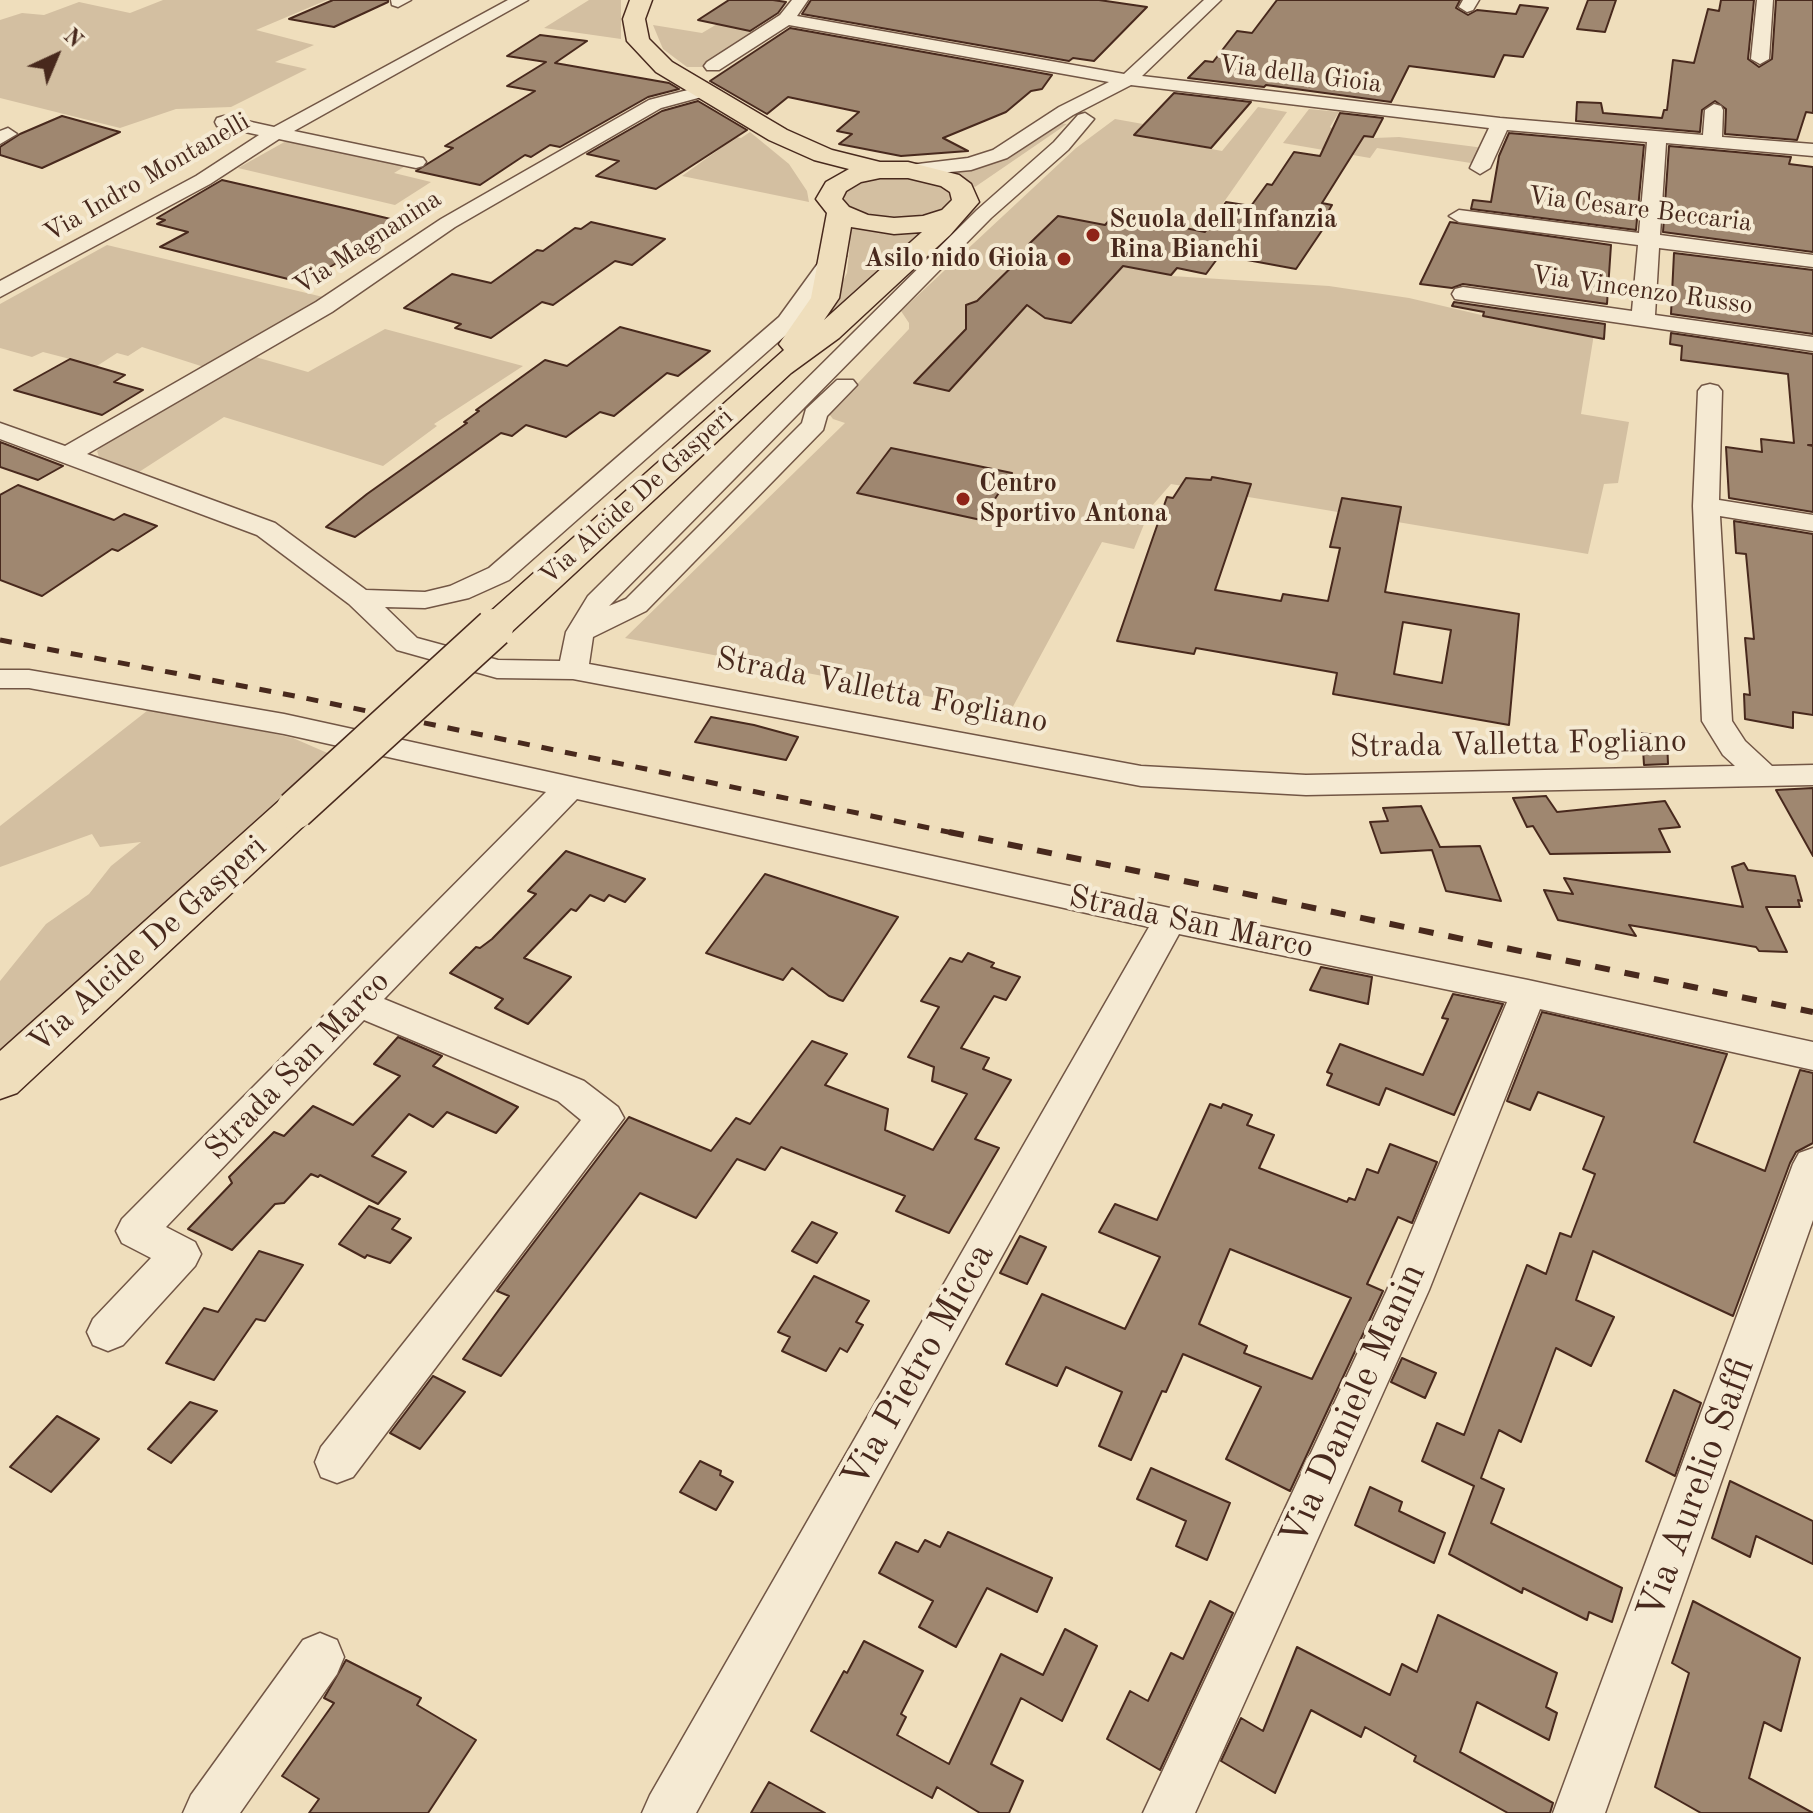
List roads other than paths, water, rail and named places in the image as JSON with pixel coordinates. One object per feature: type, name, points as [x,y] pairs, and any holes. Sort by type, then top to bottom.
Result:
[{"type":"main road","points":[[641,0],[634,19],[638,41],[664,67],[778,135],[823,155],[880,170],[908,170],[950,180],[962,189],[966,208],[926,224],[894,226],[863,222],[834,206],[808,165],[778,135]]},
{"type":"main road","points":[[834,206],[835,187],[844,181],[880,170]]},
{"type":"main road","name":"Via Alcide De Gasperi","points":[[780,367],[825,298],[835,256],[834,206]]},
{"type":"main road","name":"Via Alcide De Gasperi","points":[[0,1080],[780,367],[829,332],[966,208]]},
{"type":"street","name":"Via Indro Montanelli","points":[[0,290],[203,180],[277,133],[520,0]]},
{"type":"street","points":[[713,66],[786,19],[800,0]]},
{"type":"street","points":[[573,670],[580,632],[636,605],[814,425],[815,414],[899,329],[898,323],[884,315],[966,208],[1061,146],[1121,83],[1213,0]]},
{"type":"street","points":[[1760,59],[1765,0]]},
{"type":"street","name":"Via della Gioia","points":[[786,19],[1121,83],[1813,150]]},
{"type":"street","points":[[908,170],[971,164],[1000,154],[1066,111],[1121,83]]},
{"type":"street","name":"Via Magnanina","points":[[69,454],[324,307],[448,223],[655,104],[703,91]]},
{"type":"street","points":[[1712,140],[1714,110]]},
{"type":"street","points":[[1480,168],[1507,120]]},
{"type":"street","name":"Via Indro Montanelli","points":[[224,122],[416,162]]},
{"type":"street","points":[[1643,319],[1657,136]]},
{"type":"street","name":"Via Cesare Beccaria","points":[[1459,216],[1813,261]]},
{"type":"street","points":[[359,598],[425,600],[459,592],[499,574],[787,322],[835,256]]},
{"type":"street","name":"Via Vincenzo Russo","points":[[1463,294],[1813,344]]},
{"type":"street","points":[[1710,391],[1706,506],[1717,721],[1734,748],[1765,777]]},
{"type":"street","name":"Strada Valletta Fogliano","points":[[0,430],[266,529],[359,598],[407,644],[497,669],[573,670],[1141,776],[1306,785],[1813,775]]},
{"type":"street","points":[[1706,506],[1813,523]]},
{"type":"street","name":"Strada San Marco","points":[[0,679],[29,679],[284,724],[1170,920],[1528,993],[1813,1056]]},
{"type":"street","name":"Strada San Marco","points":[[108,1332],[181,1254],[136,1231],[569,788]]},
{"type":"street","name":"Via Pietro Micca","points":[[668,1813],[1170,920]]},
{"type":"street","name":"Via Daniele Manin","points":[[1169,1813],[1408,1290],[1528,993]]},
{"type":"street","points":[[337,1462],[605,1118],[571,1091],[358,1003]]},
{"type":"street","name":"Via Aurelio Saffi","points":[[1579,1813],[1813,1164]]},
{"type":"street","points":[[209,1813],[320,1657]]},
{"type":"railway","points":[[0,640],[295,696],[958,834]]},
{"type":"railway","points":[[949,832],[1813,1012]]},
{"type":"place","name":"Scuola dell'Infanzia Rina Bianchi","points":[[1093,235]]},
{"type":"place","name":"Asilo nido Gioia","points":[[1064,259]]},
{"type":"place","name":"Centro Sportivo Antona","points":[[963,499]]}]
